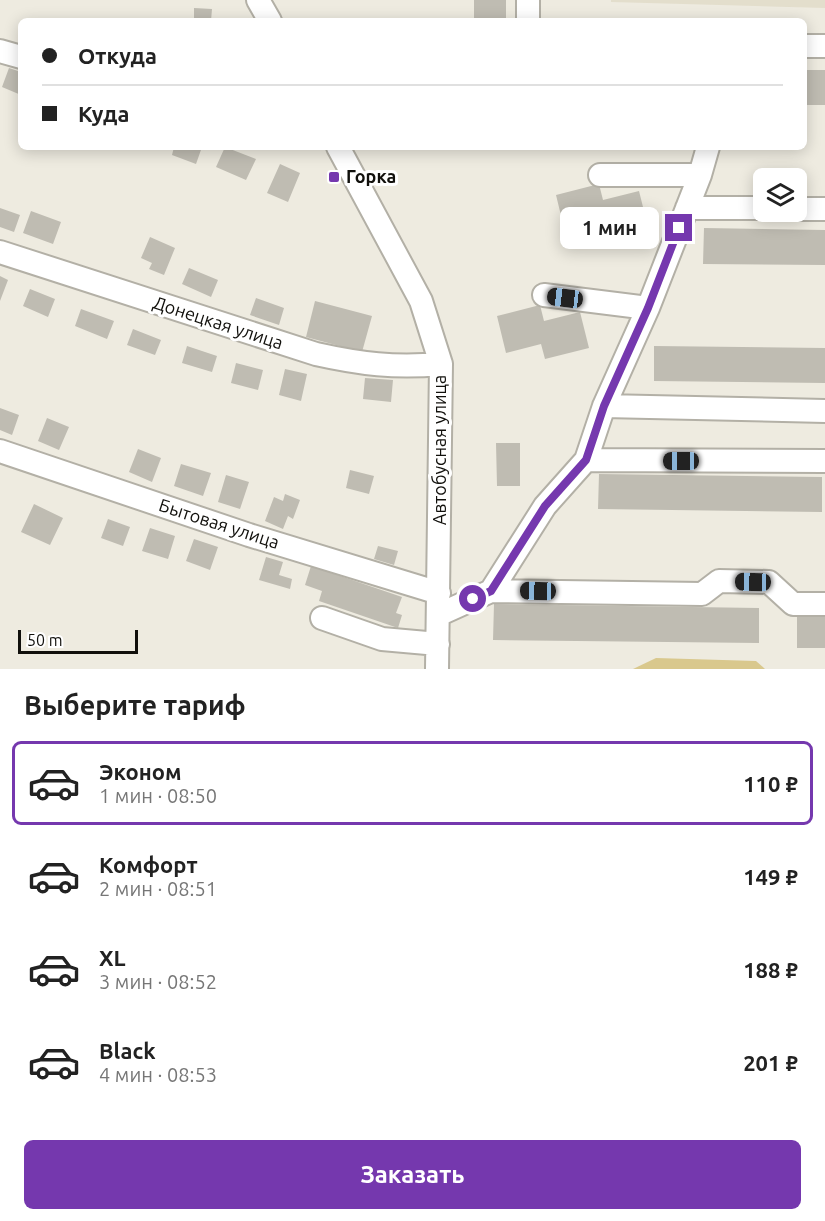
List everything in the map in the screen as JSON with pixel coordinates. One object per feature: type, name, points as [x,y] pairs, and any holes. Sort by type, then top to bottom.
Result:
[{"type":"street","points":[[258,0],[268,18]]},
{"type":"street","points":[[528,0],[528,18]]},
{"type":"street","points":[[807,46],[825,46]]},
{"type":"street","points":[[0,51],[18,56]]},
{"type":"street","name":"Автобусная улица","points":[[340,150],[421,301],[441,364],[437,669]]},
{"type":"street","points":[[491,591],[545,506],[586,460],[604,406],[648,308],[700,175],[707,150]]},
{"type":"street","points":[[600,175],[700,175]]},
{"type":"street","points":[[687,208],[753,208]]},
{"type":"street","points":[[807,209],[825,209]]},
{"type":"street","name":"Донецкая улица","points":[[0,252],[316,354],[360,364],[403,367],[441,364]]},
{"type":"street","points":[[544,295],[648,308]]},
{"type":"street","points":[[604,406],[825,411]]},
{"type":"street","name":"Бытовая улица","points":[[0,451],[249,535],[439,604]]},
{"type":"street","points":[[586,460],[825,461]]},
{"type":"street","points":[[439,604],[491,591],[702,594],[719,581],[770,582],[793,604],[825,604]]},
{"type":"street","points":[[322,618],[382,639],[438,644]]},
{"type":"shaded area","points":[[611,0],[825,0],[825,8],[611,2]]},
{"type":"shaded area","points":[[656,658],[756,661],[765,669],[633,669]]},
{"type":"building","points":[[474,0],[506,0],[506,18],[474,18]]},
{"type":"building","points":[[194,8],[212,9],[211,18],[194,18]]},
{"type":"building","points":[[9,68],[18,71],[18,94],[2,87]]},
{"type":"building","points":[[807,70],[825,70],[825,105],[807,105]]},
{"type":"building","points":[[173,150],[201,150],[196,164],[172,155]]},
{"type":"building","points":[[224,150],[233,150],[256,159],[246,180],[216,167]]},
{"type":"building","points":[[280,164],[300,173],[288,202],[267,193]]},
{"type":"building","points":[[599,184],[603,200],[639,191],[648,227],[604,238],[600,223],[565,232],[556,195]]},
{"type":"building","points":[[0,208],[20,215],[14,232],[0,227]]},
{"type":"building","points":[[31,211],[61,222],[53,244],[23,233]]},
{"type":"building","points":[[704,228],[825,230],[825,265],[703,264]]},
{"type":"building","points":[[150,237],[175,248],[164,275],[149,269],[152,263],[141,258]]},
{"type":"building","points":[[189,268],[218,280],[211,297],[182,284]]},
{"type":"building","points":[[0,276],[8,280],[0,301]]},
{"type":"building","points":[[30,289],[55,299],[48,317],[23,306]]},
{"type":"building","points":[[256,298],[284,308],[279,325],[250,315]]},
{"type":"building","points":[[315,301],[372,316],[362,352],[306,337]]},
{"type":"building","points":[[540,305],[544,321],[580,312],[589,348],[545,359],[541,344],[506,353],[497,316]]},
{"type":"building","points":[[81,309],[114,321],[107,339],[75,326]]},
{"type":"building","points":[[133,329],[161,340],[155,355],[127,345]]},
{"type":"building","points":[[187,346],[217,356],[212,372],[182,363]]},
{"type":"building","points":[[654,346],[825,348],[825,383],[654,381]]},
{"type":"building","points":[[236,363],[263,370],[258,390],[231,383]]},
{"type":"building","points":[[285,369],[307,374],[301,401],[279,395]]},
{"type":"building","points":[[365,378],[393,380],[391,402],[363,399]]},
{"type":"building","points":[[0,408],[19,415],[12,435],[0,430]]},
{"type":"building","points":[[47,418],[69,427],[59,450],[38,441]]},
{"type":"building","points":[[496,443],[520,443],[520,486],[497,486]]},
{"type":"building","points":[[138,449],[161,458],[152,482],[129,472]]},
{"type":"building","points":[[181,464],[211,473],[203,496],[174,486]]},
{"type":"building","points":[[350,470],[374,476],[369,494],[346,488]]},
{"type":"building","points":[[599,474],[822,477],[822,512],[598,509]]},
{"type":"building","points":[[226,475],[249,482],[240,509],[218,502]]},
{"type":"building","points":[[285,494],[300,500],[293,519],[288,516],[283,529],[265,521],[274,497],[283,501]]},
{"type":"building","points":[[34,504],[63,518],[50,545],[21,532]]},
{"type":"building","points":[[108,519],[130,527],[123,546],[101,538]]},
{"type":"building","points":[[150,528],[175,536],[168,559],[142,551]]},
{"type":"building","points":[[194,539],[218,547],[210,570],[186,561]]},
{"type":"building","points":[[378,546],[398,551],[394,565],[374,559]]},
{"type":"building","points":[[266,557],[283,562],[279,575],[292,579],[290,589],[259,580]]},
{"type":"building","points":[[311,566],[402,597],[396,613],[402,615],[398,628],[319,601],[322,591],[305,585]]},
{"type":"building","points":[[494,604],[759,608],[759,643],[493,640]]},
{"type":"building","points":[[825,615],[825,648],[797,648],[797,616]]},
{"type":"place","name":"Горка","points":[[334,177]]},
{"type":"route","points":[[473,599],[491,591],[545,506],[586,460],[604,406],[648,308],[679,228]]}]
